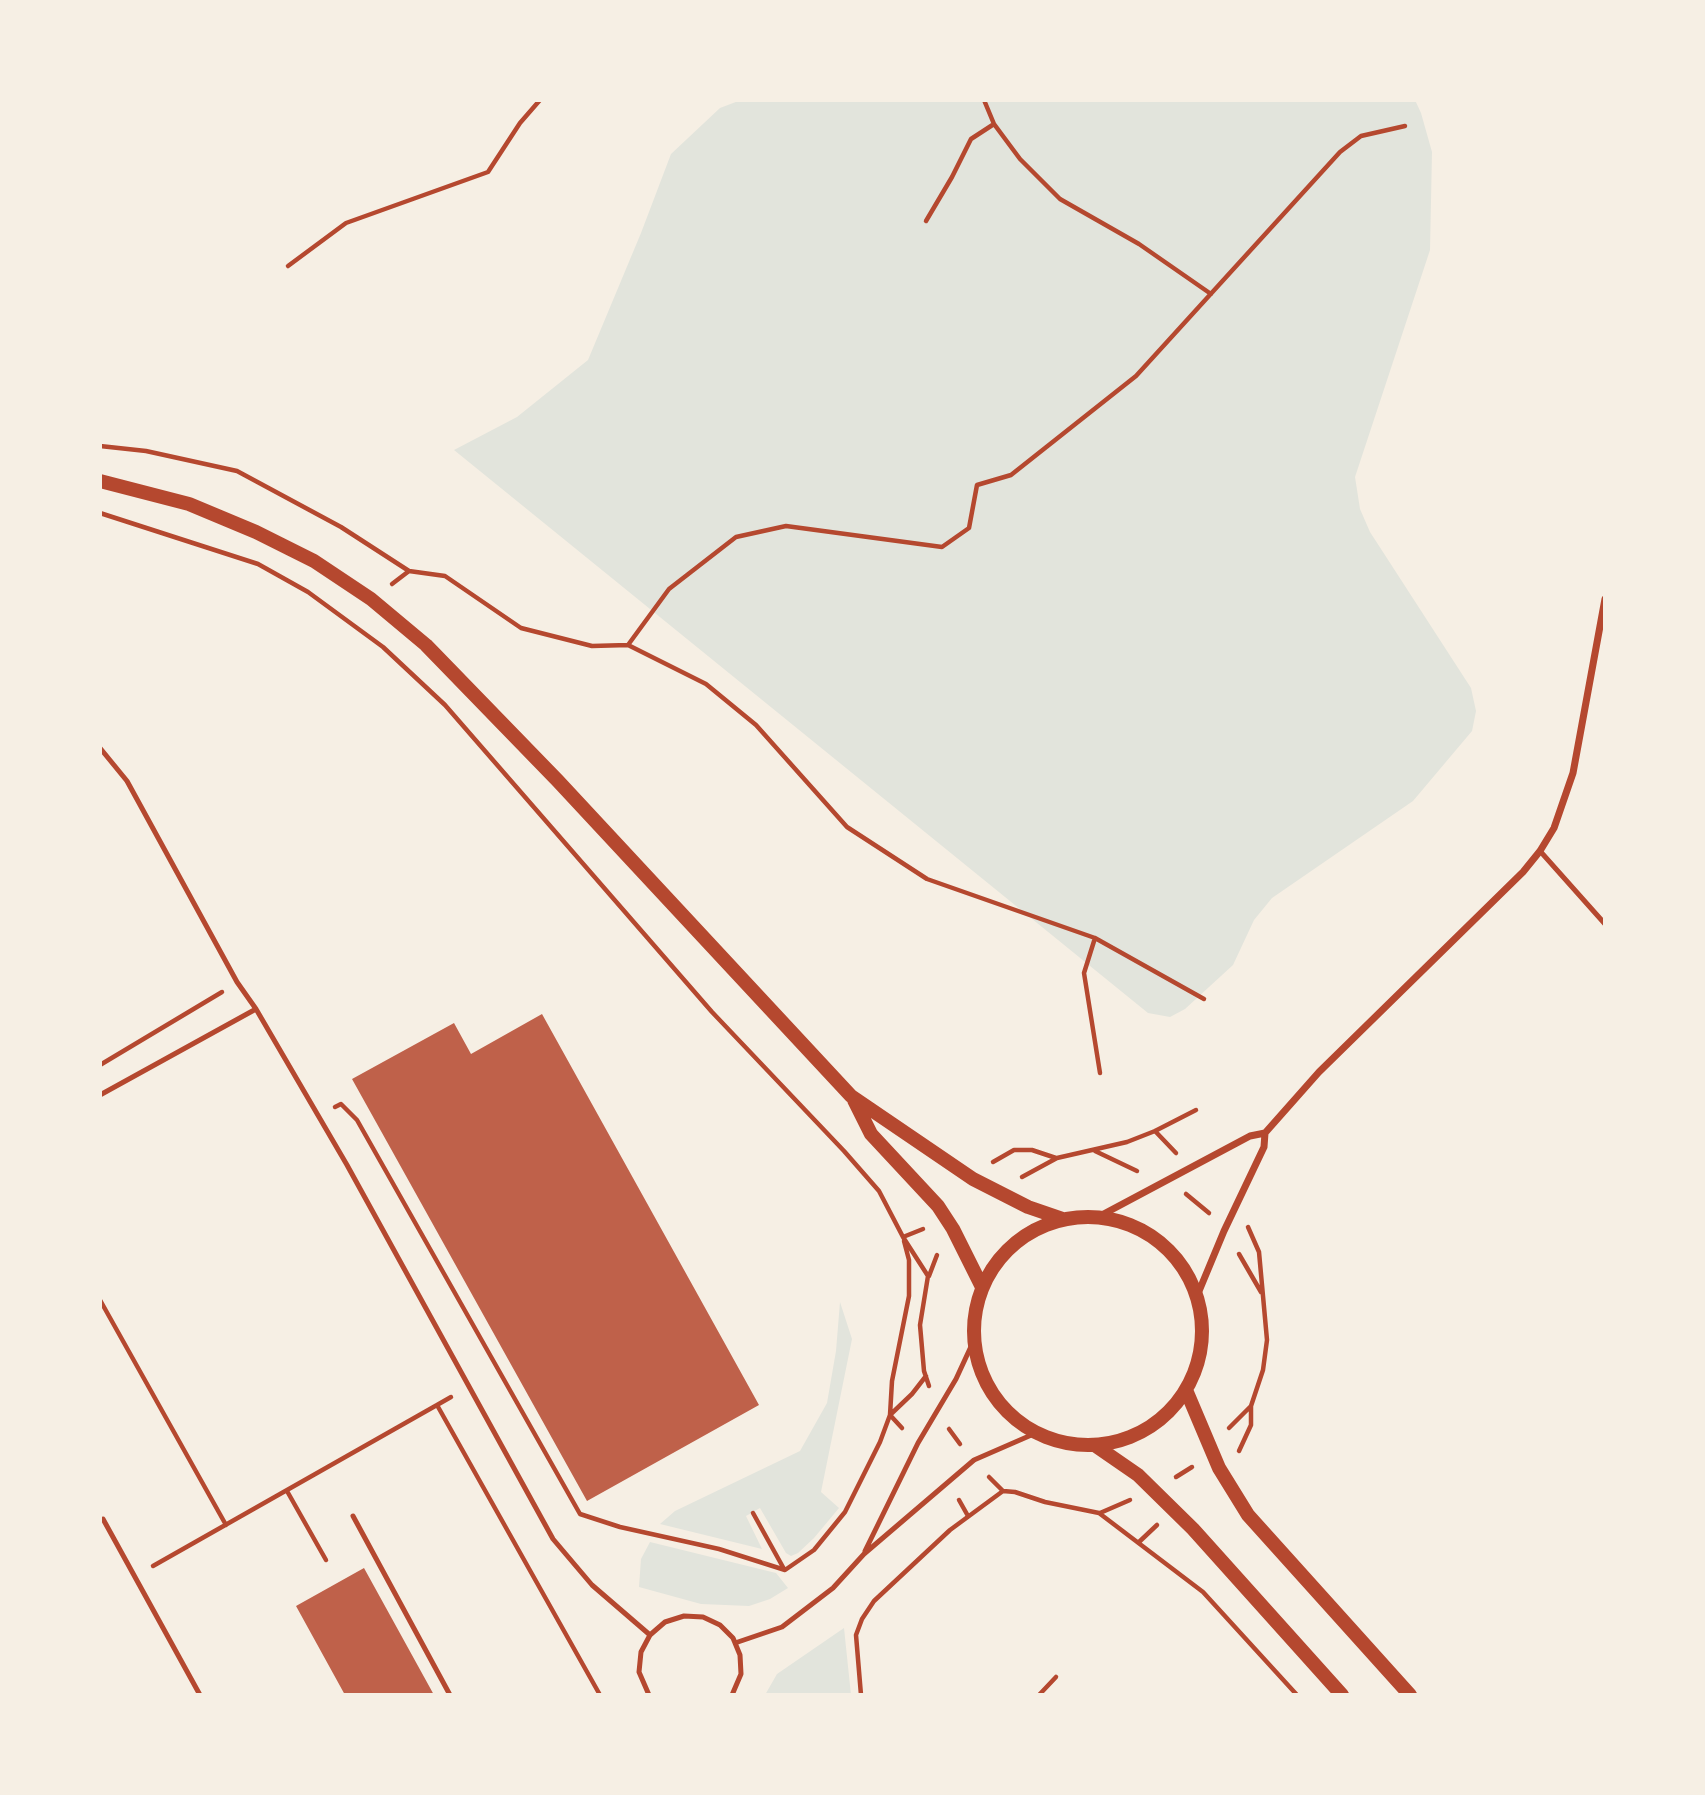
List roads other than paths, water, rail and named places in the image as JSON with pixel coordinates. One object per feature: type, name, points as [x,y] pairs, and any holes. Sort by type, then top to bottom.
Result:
[{"type":"main road","points":[[100,481],[189,504],[256,532],[314,561],[371,599],[426,645],[455,674],[851,1096],[973,1179],[1036,1210],[1063,1219]]},
{"type":"main road","points":[[851,1096],[871,1134],[938,1206],[982,1287]]},
{"type":"main road","points":[[1098,1217],[1132,1225],[1162,1244],[1183,1267],[1197,1296],[1203,1328],[1199,1360],[1186,1390],[1170,1412],[1148,1429],[1123,1441],[1096,1446],[1065,1443],[1036,1433],[1012,1416],[992,1395],[980,1368],[974,1340],[975,1313],[982,1287],[996,1263],[1014,1243],[1038,1228],[1063,1219],[1098,1217]]},
{"type":"main road","points":[[1186,1390],[1211,1452],[1248,1515],[1410,1695]]},
{"type":"main road","points":[[1096,1446],[1138,1475],[1193,1529],[1342,1695]]},
{"type":"street","points":[[1098,1217],[1251,1136],[1265,1133],[1319,1072],[1523,872],[1554,828],[1573,773],[1605,599]]},
{"type":"street","points":[[1197,1296],[1264,1147],[1265,1133]]},
{"type":"lane","points":[[100,748],[127,781],[237,982],[256,1009],[319,1117],[553,1539],[592,1585],[650,1635]]},
{"type":"lane","points":[[1540,851],[1605,924]]},
{"type":"lane","points":[[100,1095],[256,1009]]},
{"type":"lane","points":[[864,1554],[918,1443],[956,1378],[974,1340]]},
{"type":"lane","points":[[735,1643],[782,1627],[833,1588],[864,1554],[974,1460],[1036,1433]]},
{"type":"lane","points":[[353,1516],[450,1695]]},
{"type":"lane","points":[[103,1519],[200,1695]]},
{"type":"lane","points":[[649,1695],[639,1672],[641,1652],[650,1635],[665,1622],[684,1616],[702,1617],[720,1625],[733,1638],[740,1655],[741,1674],[732,1695]]}]
